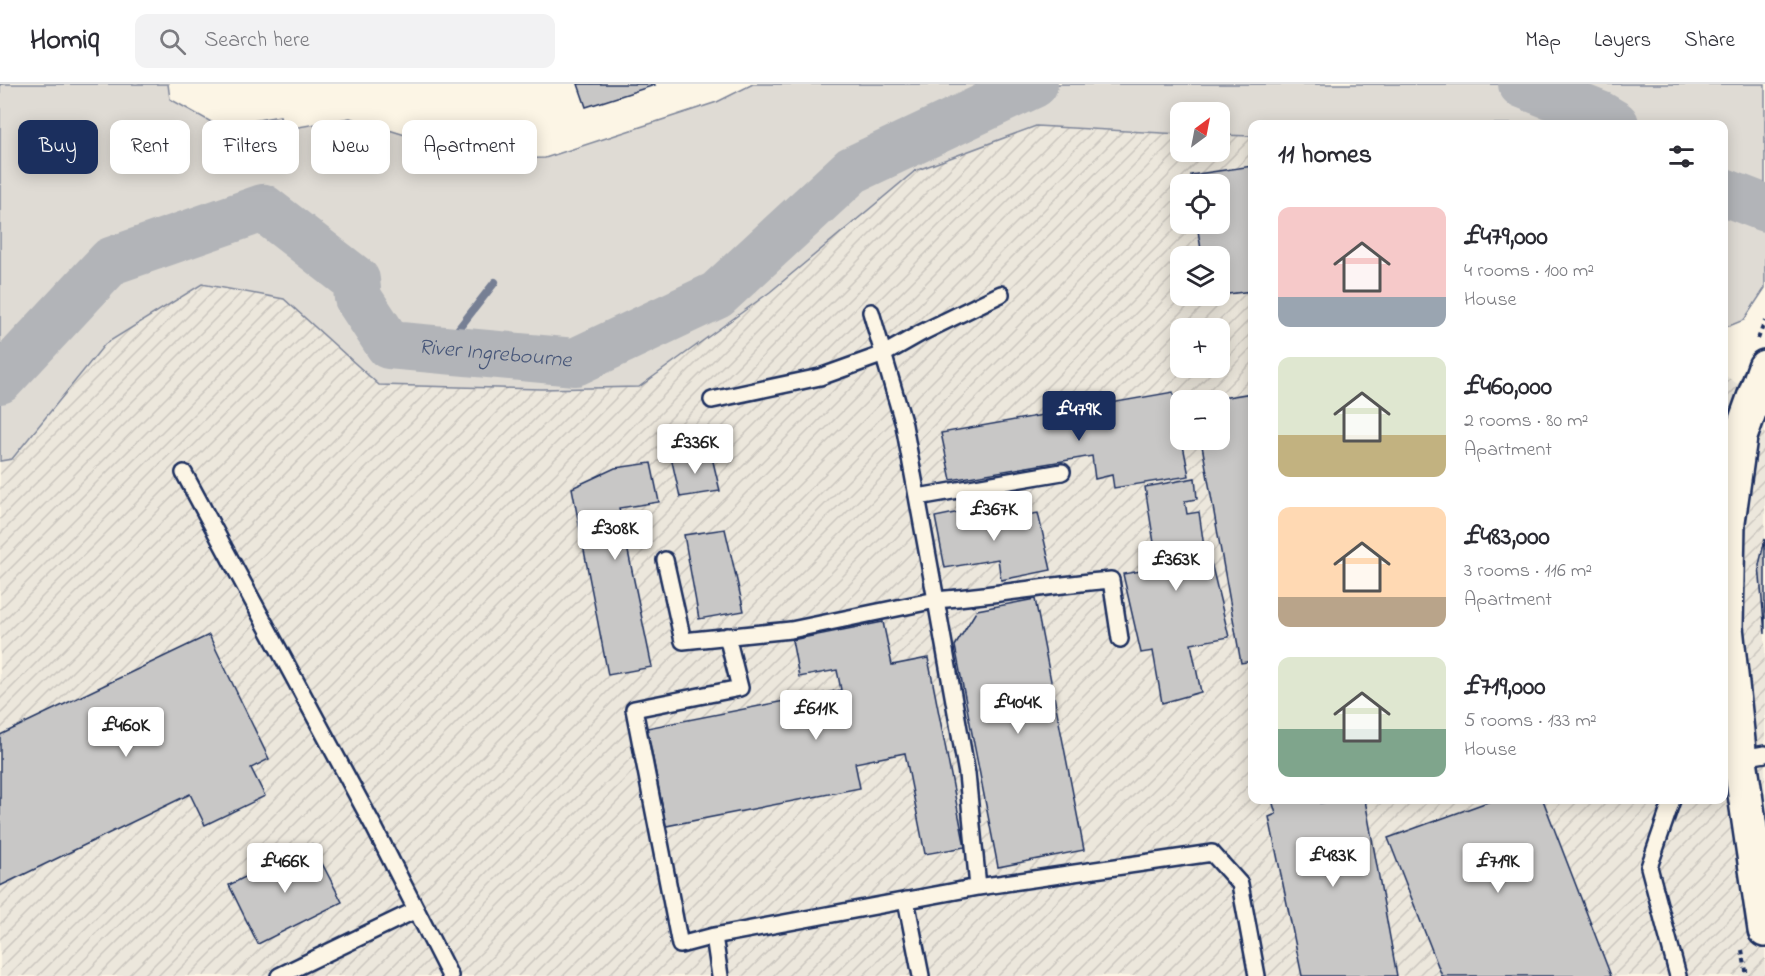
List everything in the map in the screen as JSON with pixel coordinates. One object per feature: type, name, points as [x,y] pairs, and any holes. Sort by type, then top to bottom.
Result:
[{"type":"street","points":[[1728,522],[1740,437],[1765,368]]},
{"type":"street","points":[[1728,642],[1765,930]]},
{"type":"lane","points":[[711,400],[820,377],[884,354],[921,333],[1001,294]]},
{"type":"lane","points":[[871,312],[904,425],[918,497],[968,774],[978,887]]},
{"type":"lane","points":[[918,497],[1062,472]]},
{"type":"lane","points":[[184,473],[373,825],[450,976]]},
{"type":"lane","points":[[665,560],[683,640],[790,630],[936,600],[1058,584],[1111,580],[1120,639]]},
{"type":"lane","points":[[727,636],[740,688],[634,709],[681,945],[714,936],[978,887],[1212,853],[1240,884],[1257,976]]},
{"type":"lane","points":[[1671,804],[1649,867],[1678,976]]},
{"type":"lane","points":[[906,900],[921,976]]},
{"type":"lane","points":[[279,976],[416,910]]},
{"type":"lane","points":[[714,936],[720,976]]},
{"type":"shaded area","points":[[0,84],[168,84],[170,99],[208,120],[202,120],[202,174],[299,174],[299,127],[311,125],[311,174],[390,174],[390,130],[402,134],[402,174],[537,174],[537,158],[545,158],[717,102],[753,84],[1765,84],[1765,288],[1744,320],[1729,326],[1728,120],[1248,120],[1248,136],[1230,135],[1230,102],[1170,102],[1170,133],[1036,126],[915,171],[770,292],[639,387],[541,389],[379,385],[284,299],[202,284],[105,344],[12,459],[0,461]]},
{"type":"shaded area","points":[[280,116],[281,120],[258,120]]},
{"type":"shaded area","points":[[1036,126],[1170,133],[1170,162],[1230,162],[1230,135],[1248,136],[1248,804],[1728,804],[1728,378],[1765,402],[1765,976],[0,976],[0,461],[13,459],[105,344],[202,284],[284,299],[379,385],[541,389],[638,387],[770,292],[915,171]]},
{"type":"building","points":[[578,84],[654,84],[655,85],[586,107]]},
{"type":"building","points":[[1248,167],[1248,292],[1230,294],[1230,246],[1200,246],[1199,234],[1230,234],[1230,174],[1198,174]]},
{"type":"building","points":[[1170,393],[1170,450],[1184,450],[1189,476],[1114,488],[1112,475],[1095,479],[1092,456],[951,480],[941,433]]},
{"type":"building","points":[[1248,394],[1248,662],[1241,663],[1203,450],[1230,450],[1230,397]]},
{"type":"building","points":[[711,453],[720,491],[680,497],[671,457]]},
{"type":"building","points":[[651,463],[659,502],[619,508],[652,667],[608,675],[572,488],[615,468]]},
{"type":"building","points":[[1195,478],[1197,499],[1185,501],[1187,514],[1199,512],[1205,554],[1209,554],[1229,637],[1191,644],[1201,692],[1162,703],[1153,651],[1141,653],[1123,574],[1158,568],[1145,487]]},
{"type":"building","points":[[989,506],[991,521],[1038,513],[1051,570],[1001,580],[998,559],[945,568],[935,517]]},
{"type":"building","points":[[725,529],[744,611],[699,619],[684,535]]},
{"type":"building","points":[[1765,539],[1765,634],[1759,565]]},
{"type":"building","points":[[1035,599],[1084,850],[998,867],[955,646],[977,610]]},
{"type":"building","points":[[883,622],[892,665],[928,658],[965,847],[925,854],[905,753],[855,763],[860,788],[666,826],[647,728],[841,690],[837,670],[799,677],[792,640]]},
{"type":"building","points":[[209,635],[269,759],[251,768],[265,796],[205,825],[190,794],[0,886],[0,735]]},
{"type":"building","points":[[1273,804],[1366,804],[1397,976],[1302,976],[1269,817],[1276,814]]},
{"type":"building","points":[[1482,804],[1545,804],[1611,976],[1442,976],[1388,838]]},
{"type":"building","points":[[312,844],[342,902],[258,944],[229,885]]},
{"type":"waterway","name":"River Ingrebourne","points":[[0,380],[111,261],[263,208],[356,280],[358,298],[389,345],[575,362],[717,295],[852,170],[1034,84]]},
{"type":"waterway","name":"River Ingrebourne","points":[[1522,84],[1608,120]]},
{"type":"waterway","name":"River Ingrebourne","points":[[1728,194],[1765,208]]},
{"type":"waterway","points":[[442,350],[495,282]]}]
